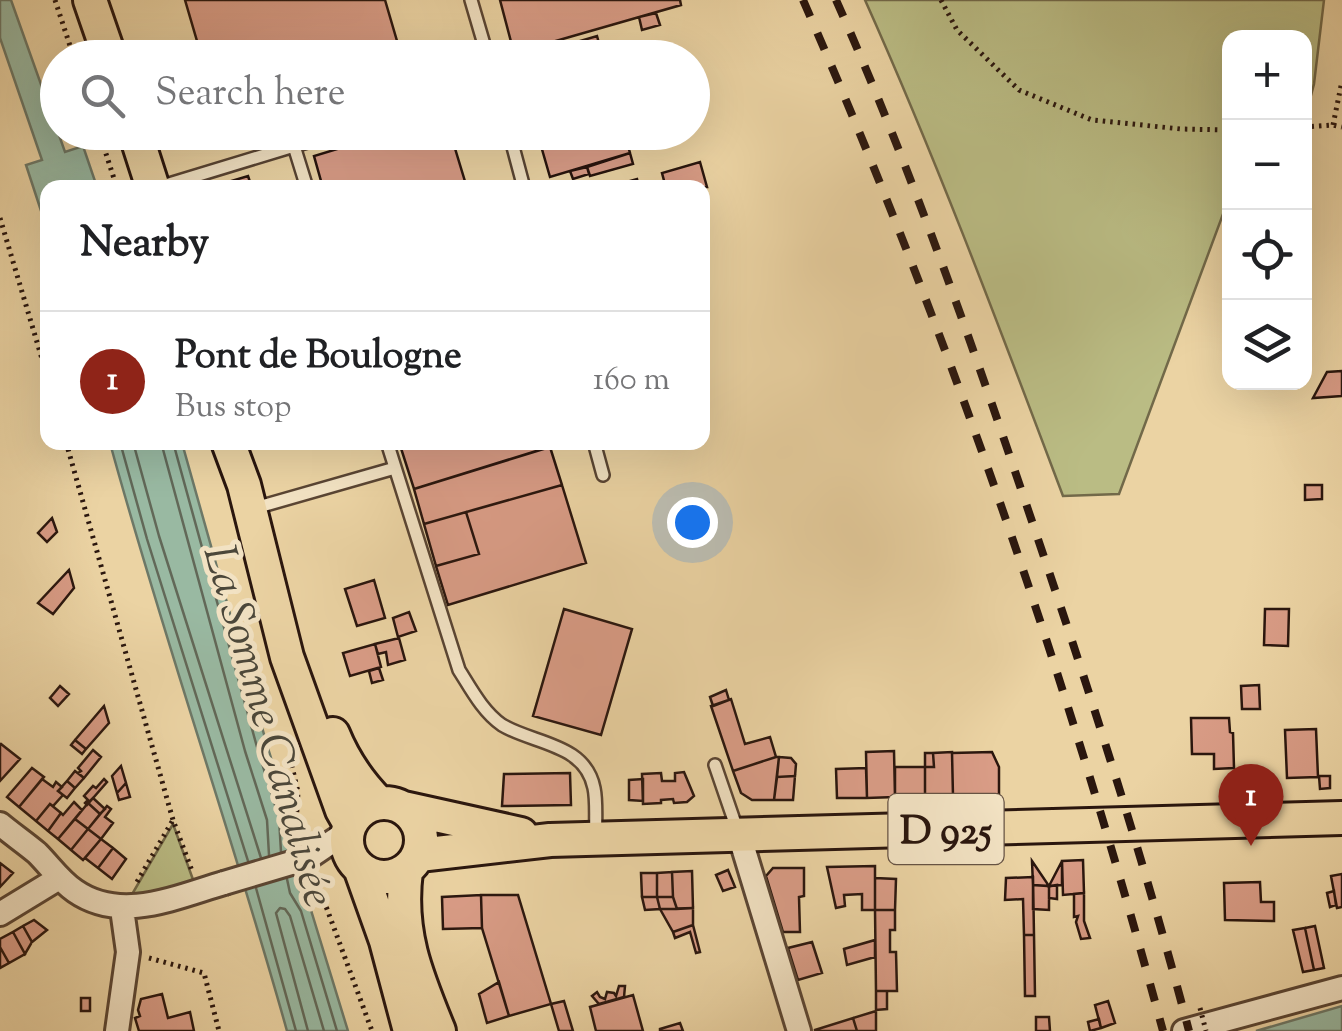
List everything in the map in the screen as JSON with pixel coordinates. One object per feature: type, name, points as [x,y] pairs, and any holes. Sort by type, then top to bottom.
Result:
[{"type":"main road","points":[[90,0],[104,40]]},
{"type":"main road","points":[[141,150],[151,180]]},
{"type":"main road","points":[[232,450],[260,506],[329,726],[344,761],[365,789],[413,815],[422,834],[402,914],[424,996],[439,1031]]},
{"type":"main road","points":[[249,450],[295,684],[386,942],[410,1031]]},
{"type":"main road","points":[[392,805],[362,810],[353,846],[371,874],[394,876],[412,863]]},
{"type":"main road","name":"D 925","points":[[392,805],[550,840]]},
{"type":"main road","name":"D 925","points":[[412,863],[550,840],[1342,818]]},
{"type":"street","points":[[0,824],[78,893],[122,909],[224,883],[304,855],[353,846]]},
{"type":"street","points":[[739,834],[799,1031]]},
{"type":"street","points":[[0,914],[59,878]]},
{"type":"street","points":[[117,1031],[128,952],[122,909]]},
{"type":"street","points":[[1184,1031],[1342,988]]},
{"type":"lane","points":[[471,0],[483,40]]},
{"type":"lane","points":[[181,180],[281,150]]},
{"type":"lane","points":[[295,150],[305,180]]},
{"type":"lane","points":[[514,150],[522,180]]},
{"type":"lane","points":[[390,450],[459,670],[478,701],[501,724],[570,752],[582,765],[594,786],[596,839]]},
{"type":"lane","points":[[596,450],[603,475]]},
{"type":"lane","points":[[260,506],[396,468]]},
{"type":"lane","points":[[715,764],[739,834]]},
{"type":"path","points":[[55,0],[68,40]]},
{"type":"path","points":[[941,0],[957,30],[1020,90],[1092,120],[1181,130],[1222,130]]},
{"type":"path","points":[[1334,126],[1342,82]]},
{"type":"path","points":[[1312,127],[1342,128]]},
{"type":"path","points":[[105,150],[114,180]]},
{"type":"path","points":[[0,218],[40,352]]},
{"type":"path","points":[[68,450],[173,820],[198,890]]},
{"type":"path","points":[[289,756],[298,792],[294,837],[304,855]]},
{"type":"path","points":[[122,909],[173,820]]},
{"type":"path","points":[[309,883],[320,890],[372,1031]]},
{"type":"path","points":[[128,952],[204,973],[219,1031]]},
{"type":"path","points":[[1200,1008],[1206,1031]]},
{"type":"green space","points":[[865,0],[1324,0],[1312,92],[1312,30],[1222,30],[1222,217],[1119,494],[1063,496]]},
{"type":"green space","points":[[173,824],[196,888],[124,908]]},
{"type":"water","points":[[0,0],[11,0],[40,82],[40,150],[84,150],[95,180],[40,180],[40,208],[26,165],[42,160],[0,38]]},
{"type":"water","points":[[112,450],[184,450],[289,816],[299,889],[310,907],[348,1031],[287,1031]]},
{"type":"water","points":[[1342,1006],[1342,1031],[1256,1031]]},
{"type":"building","points":[[185,0],[385,0],[397,40],[197,40]]},
{"type":"building","points":[[500,0],[680,0],[681,5],[559,40],[511,40]]},
{"type":"building","points":[[656,13],[660,25],[642,30],[639,17]]},
{"type":"building","points":[[334,150],[455,150],[465,180],[321,180],[314,156]]},
{"type":"building","points":[[542,150],[629,150],[630,153],[550,177]]},
{"type":"building","points":[[630,153],[633,164],[590,176],[587,167]]},
{"type":"building","points":[[700,162],[705,180],[664,180],[662,173]]},
{"type":"building","points":[[587,167],[589,174],[573,179],[570,171]]},
{"type":"building","points":[[1342,371],[1342,396],[1313,398],[1327,372]]},
{"type":"building","points":[[402,450],[540,450],[414,489]]},
{"type":"building","points":[[540,450],[551,450],[562,485],[424,524],[414,489]]},
{"type":"building","points":[[562,485],[586,563],[448,605],[436,566],[479,554],[466,512]]},
{"type":"building","points":[[1305,485],[1322,485],[1322,499],[1305,500]]},
{"type":"building","points":[[466,512],[479,554],[436,566],[424,524]]},
{"type":"building","points":[[52,518],[57,532],[47,542],[38,533]]},
{"type":"building","points":[[69,570],[74,588],[53,614],[38,603]]},
{"type":"building","points":[[374,580],[385,618],[357,626],[345,589]]},
{"type":"building","points":[[564,609],[632,629],[601,735],[533,716]]},
{"type":"building","points":[[1265,609],[1289,609],[1288,646],[1264,645]]},
{"type":"building","points":[[409,612],[416,631],[398,637],[393,618]]},
{"type":"building","points":[[399,638],[405,660],[388,665],[386,652],[378,654],[375,644]]},
{"type":"building","points":[[375,644],[381,667],[350,676],[343,653]]},
{"type":"building","points":[[379,668],[383,680],[372,683],[369,671]]},
{"type":"building","points":[[1259,685],[1260,709],[1242,709],[1241,686]]},
{"type":"building","points":[[60,686],[69,694],[58,706],[50,698]]},
{"type":"building","points":[[726,690],[729,700],[713,706],[710,697]]},
{"type":"building","points":[[731,699],[745,744],[770,737],[776,757],[733,771],[711,706]]},
{"type":"building","points":[[104,706],[109,723],[86,749],[75,740]]},
{"type":"building","points":[[1191,718],[1229,718],[1234,768],[1214,769],[1214,754],[1192,754]]},
{"type":"building","points":[[1316,729],[1318,777],[1287,778],[1285,730]]},
{"type":"building","points":[[75,740],[86,749],[82,754],[71,745]]},
{"type":"building","points":[[0,745],[20,759],[0,781]]},
{"type":"building","points":[[93,750],[101,757],[84,778],[78,768]]},
{"type":"building","points":[[894,751],[895,797],[867,798],[866,752]]},
{"type":"building","points":[[952,752],[953,796],[925,796],[925,767],[934,767],[933,753]]},
{"type":"building","points":[[992,752],[999,767],[999,794],[953,796],[952,753]]},
{"type":"building","points":[[925,753],[933,753],[934,767],[925,767]]},
{"type":"building","points":[[776,757],[774,800],[752,800],[741,793],[733,771]]},
{"type":"building","points":[[779,757],[791,758],[796,764],[795,776],[777,777]]},
{"type":"building","points":[[121,766],[126,783],[117,793],[112,776]]},
{"type":"building","points":[[895,767],[925,767],[925,796],[895,797]]},
{"type":"building","points":[[32,768],[44,777],[19,807],[7,797]]},
{"type":"building","points":[[866,768],[867,798],[837,798],[836,769]]},
{"type":"building","points":[[75,771],[84,778],[75,788],[67,781]]},
{"type":"building","points":[[684,772],[694,796],[687,802],[674,803],[673,799],[643,804],[642,774],[661,773],[662,781],[675,781],[675,773]]},
{"type":"building","points":[[570,773],[571,805],[502,806],[504,774]]},
{"type":"building","points":[[795,776],[793,800],[774,800],[777,777]]},
{"type":"building","points":[[1319,776],[1330,776],[1330,788],[1320,789]]},
{"type":"building","points":[[42,779],[53,787],[56,782],[63,795],[36,821],[19,807]]},
{"type":"building","points":[[104,779],[107,782],[87,805],[84,796]]},
{"type":"building","points":[[643,779],[643,801],[629,800],[629,780]]},
{"type":"building","points":[[67,781],[75,788],[67,798],[58,791]]},
{"type":"building","points":[[126,783],[130,797],[119,800],[117,793]]},
{"type":"building","points":[[93,798],[105,809],[100,814],[88,803]]},
{"type":"building","points":[[74,802],[82,810],[58,839],[48,831]]},
{"type":"building","points":[[88,803],[100,814],[88,829],[75,819]]},
{"type":"building","points":[[50,804],[61,813],[48,831],[36,821]]},
{"type":"building","points":[[107,806],[111,809],[105,817],[113,823],[101,839],[88,829]]},
{"type":"building","points":[[75,819],[88,829],[71,850],[58,839]]},
{"type":"building","points":[[88,829],[101,839],[83,860],[71,850]]},
{"type":"building","points":[[101,839],[113,848],[98,868],[85,858]]},
{"type":"building","points":[[113,848],[126,859],[112,879],[98,868]]},
{"type":"building","points":[[1083,860],[1084,893],[1063,895],[1062,861]]},
{"type":"building","points":[[1032,861],[1049,886],[1033,885]]},
{"type":"building","points":[[1062,861],[1062,885],[1049,886]]},
{"type":"building","points":[[0,863],[13,873],[0,887]]},
{"type":"building","points":[[875,866],[875,910],[862,910],[862,894],[844,895],[845,906],[836,908],[827,867]]},
{"type":"building","points":[[773,868],[804,868],[804,896],[799,897],[800,932],[783,932],[766,876]]},
{"type":"building","points":[[728,870],[735,887],[723,891],[716,875]]},
{"type":"building","points":[[692,871],[693,908],[677,909],[672,872]]},
{"type":"building","points":[[672,872],[673,897],[657,897],[657,873]]},
{"type":"building","points":[[641,873],[657,873],[657,897],[642,897]]},
{"type":"building","points":[[1342,874],[1342,907],[1337,908],[1331,876]]},
{"type":"building","points":[[1033,877],[1034,935],[1024,935],[1023,899],[1005,900],[1006,878]]},
{"type":"building","points":[[875,878],[896,879],[895,910],[875,910]]},
{"type":"building","points":[[1260,882],[1261,902],[1274,902],[1274,921],[1225,920],[1224,883]]},
{"type":"building","points":[[1033,885],[1049,886],[1049,910],[1033,909]]},
{"type":"building","points":[[1057,885],[1057,899],[1049,898],[1049,886]]},
{"type":"building","points":[[1334,891],[1336,905],[1330,907],[1327,893]]},
{"type":"building","points":[[1084,893],[1084,921],[1090,938],[1081,939],[1078,916],[1074,917],[1074,894]]},
{"type":"building","points":[[481,895],[482,928],[443,929],[442,897]]},
{"type":"building","points":[[481,895],[518,895],[551,1004],[509,1016],[482,928]]},
{"type":"building","points":[[642,897],[657,897],[660,909],[645,910]]},
{"type":"building","points":[[657,897],[673,897],[677,909],[660,909]]},
{"type":"building","points":[[693,908],[693,925],[673,932],[660,909]]},
{"type":"building","points":[[875,910],[895,910],[890,952],[896,952],[897,991],[876,991]]},
{"type":"building","points":[[34,920],[47,930],[32,942],[23,926]]},
{"type":"building","points":[[693,925],[700,952],[696,953],[690,932],[675,938],[673,932]]},
{"type":"building","points":[[23,926],[32,942],[25,954],[13,932]]},
{"type":"building","points":[[1315,926],[1324,968],[1314,970],[1305,928]]},
{"type":"building","points":[[1305,928],[1314,970],[1303,972],[1293,930]]},
{"type":"building","points":[[13,932],[25,954],[9,963],[0,939]]},
{"type":"building","points":[[1024,935],[1034,935],[1035,996],[1025,996]]},
{"type":"building","points":[[875,940],[875,957],[847,965],[844,949]]},
{"type":"building","points":[[812,942],[822,973],[798,980],[788,948]]},
{"type":"building","points":[[0,947],[9,963],[0,968]]},
{"type":"building","points":[[499,982],[509,1016],[487,1023],[479,994]]},
{"type":"building","points":[[619,986],[625,986],[624,997],[599,1004],[592,996],[597,992],[605,999],[607,992],[616,996]]},
{"type":"building","points":[[876,991],[887,991],[887,1009],[876,1010]]},
{"type":"building","points":[[162,994],[168,1018],[190,1012],[194,1031],[139,1031],[135,1018],[140,1016],[141,999]]},
{"type":"building","points":[[633,995],[643,1031],[596,1031],[590,1007]]},
{"type":"building","points":[[81,998],[90,998],[90,1011],[81,1011]]},
{"type":"building","points":[[564,1001],[573,1031],[559,1031],[551,1004]]},
{"type":"building","points":[[1108,1001],[1115,1023],[1101,1028],[1095,1005]]},
{"type":"building","points":[[876,1011],[876,1031],[857,1031],[853,1018]]},
{"type":"building","points":[[1036,1017],[1049,1017],[1050,1031],[1036,1031]]},
{"type":"building","points":[[853,1018],[857,1031],[815,1031],[815,1030]]},
{"type":"building","points":[[1099,1019],[1101,1028],[1090,1031],[1088,1022]]},
{"type":"building","points":[[680,1023],[683,1031],[660,1031],[660,1029]]},
{"type":"railway","points":[[803,0],[907,252],[1002,509],[1087,769],[1163,1031]]},
{"type":"railway","points":[[836,0],[911,181],[1000,427],[1110,758],[1189,1031]]},
{"type":"place","name":"Pont de Boulogne","points":[[1251,846]]},
{"type":"water label","name":"La Somme Canalisée","points":[[271,725]]}]
